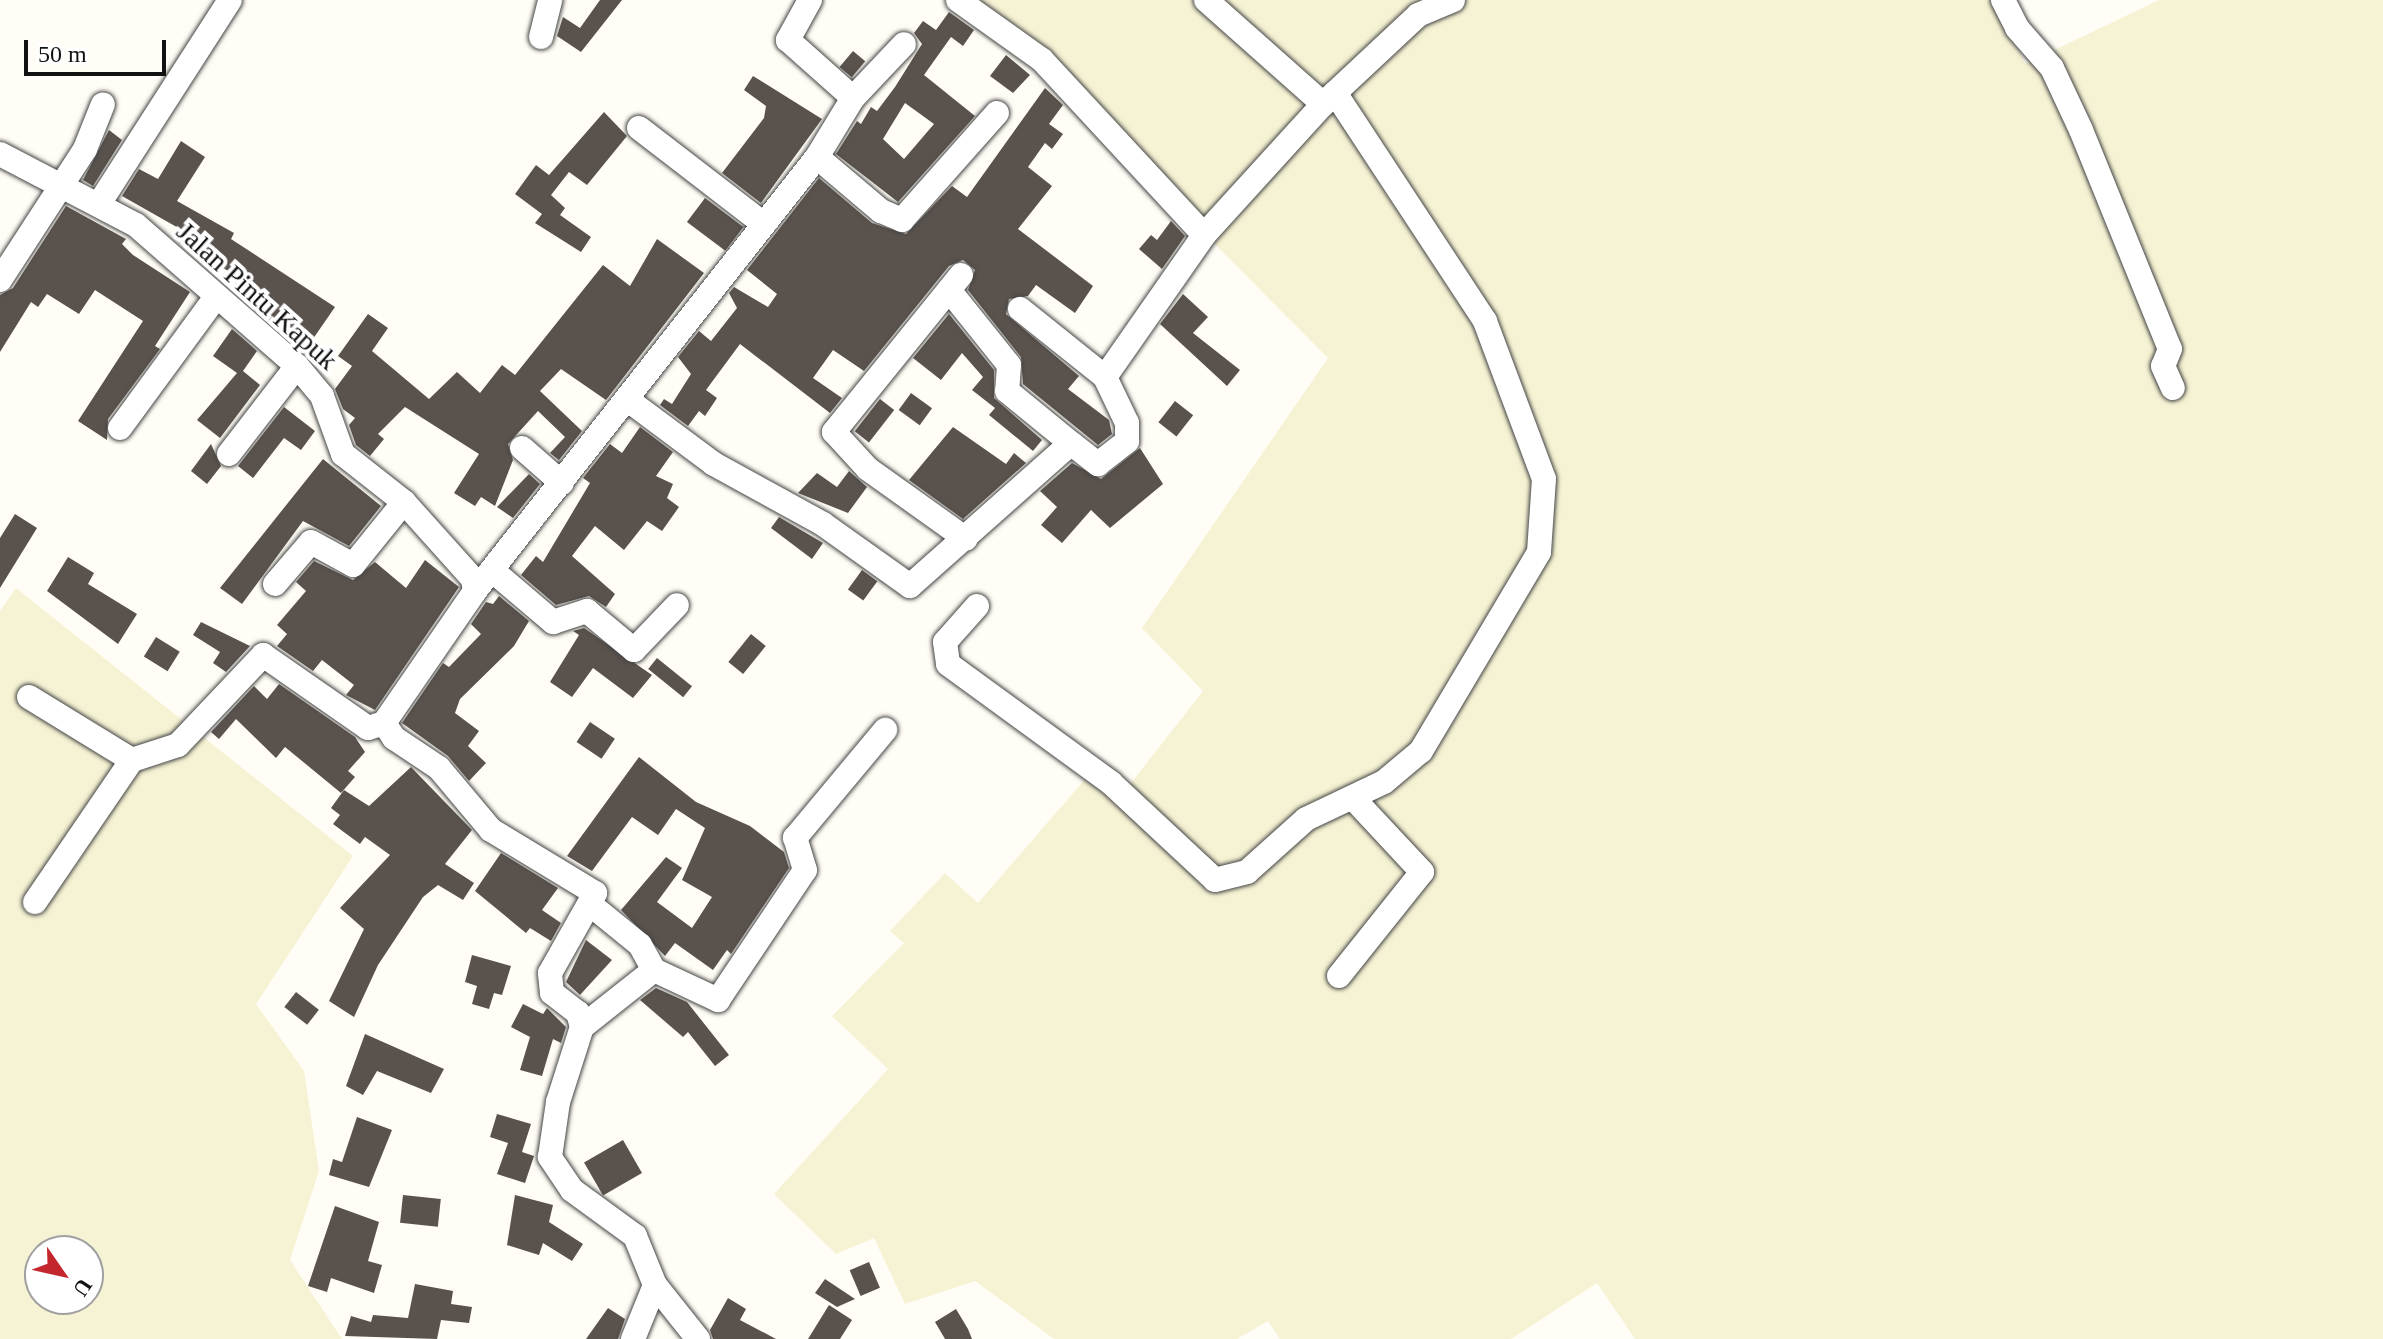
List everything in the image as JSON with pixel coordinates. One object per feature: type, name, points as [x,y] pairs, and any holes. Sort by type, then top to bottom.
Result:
[{"type":"street","points":[[99,204],[230,0]]},
{"type":"street","points":[[541,37],[550,0]]},
{"type":"street","points":[[810,0],[787,34],[790,45],[853,98]]},
{"type":"street","points":[[958,0],[1042,60],[1204,235]]},
{"type":"street","points":[[977,606],[945,642],[948,664],[1111,783],[1215,880],[1247,872],[1306,819],[1354,799],[1421,751],[1476,664],[1544,540],[1544,479],[1485,321],[1329,98],[1206,0]]},
{"type":"street","points":[[1105,377],[1204,235],[1329,98],[1418,15],[1453,0]]},
{"type":"street","points":[[2003,0],[2017,28],[2052,68],[2081,130],[2170,349],[2163,366],[2173,388]]},
{"type":"street","points":[[35,902],[132,760],[178,745],[263,655],[368,728],[384,723],[475,591],[628,400],[761,222],[817,157],[853,98],[904,44]]},
{"type":"street","points":[[0,280],[98,126],[103,104]]},
{"type":"street","points":[[817,157],[881,211],[902,220],[997,113]]},
{"type":"street","points":[[639,128],[761,222]]},
{"type":"street","name":"Jalan Pintu Kapuk","points":[[0,154],[63,183],[136,225],[215,298],[297,366],[322,396],[343,454],[404,502],[473,579],[475,591]]},
{"type":"street","points":[[966,539],[868,469],[834,432],[955,283],[1009,365],[1007,391],[1098,464],[1127,441],[1127,423],[1105,377],[1020,309]]},
{"type":"street","points":[[120,428],[215,298]]},
{"type":"street","points":[[229,454],[297,366]]},
{"type":"street","points":[[628,400],[714,464],[823,524],[899,582],[921,582],[1072,444]]},
{"type":"street","points":[[522,448],[562,483]]},
{"type":"street","points":[[275,584],[311,542],[353,565],[404,502]]},
{"type":"street","points":[[493,571],[553,622],[587,611],[634,650],[677,605]]},
{"type":"street","points":[[29,697],[132,760]]},
{"type":"street","points":[[384,723],[394,738],[439,768],[491,830],[591,889],[591,905],[548,983],[578,1013],[582,1027],[558,1102],[550,1157],[572,1190],[635,1236],[655,1285],[698,1339]]},
{"type":"street","points":[[591,905],[640,945],[654,970],[711,1000],[726,995],[805,870],[795,838],[885,730]]},
{"type":"street","points":[[1339,976],[1422,872],[1354,799]]},
{"type":"street","points":[[582,1027],[654,970]]},
{"type":"street","points":[[633,1339],[655,1285]]},
{"type":"shaded area","points":[[972,0],[1996,0],[2025,64],[2159,0],[2383,0],[2383,1339],[1635,1339],[1597,1283],[1511,1339],[1280,1339],[1268,1321],[1237,1339],[1054,1339],[975,1281],[905,1304],[874,1238],[836,1254],[774,1194],[888,1069],[832,1016],[904,943],[890,931],[945,873],[978,903],[1093,770],[1124,792],[1203,691],[1142,628],[1328,358]]},
{"type":"shaded area","points":[[16,588],[353,856],[256,1004],[304,1071],[319,1171],[290,1260],[342,1339],[0,1339],[0,611]]},
{"type":"building","points":[[600,0],[622,0],[581,52],[557,36],[563,17],[580,28]]},
{"type":"building","points":[[949,12],[974,30],[963,46],[951,37],[924,75],[975,116],[898,202],[836,154],[857,121],[861,124],[871,107],[877,111],[895,87],[922,44],[914,33],[923,21],[936,30]],"holes":[[[905,103],[934,124],[904,159],[883,139]]]},
{"type":"building","points":[[853,51],[865,61],[852,77],[840,67]]},
{"type":"building","points":[[1006,55],[1030,75],[1013,93],[990,76]]},
{"type":"building","points":[[753,76],[822,119],[761,203],[722,173],[764,118],[766,106],[744,90]]},
{"type":"building","points":[[1045,88],[1063,105],[1049,124],[1063,134],[1052,149],[1045,143],[1028,167],[1052,186],[1018,229],[1093,286],[1075,313],[1036,285],[1028,296],[1009,299],[1006,314],[1079,376],[1068,389],[1109,420],[1112,434],[1098,445],[1023,384],[1021,357],[968,290],[975,270],[963,260],[949,266],[864,371],[833,350],[813,378],[842,398],[830,413],[740,344],[706,390],[717,398],[705,416],[699,411],[688,426],[660,405],[664,399],[672,404],[691,374],[678,357],[699,331],[711,341],[737,308],[729,293],[734,287],[768,307],[777,294],[747,270],[819,178],[872,223],[906,234],[952,186],[967,197]]},
{"type":"building","points":[[604,112],[627,136],[587,185],[569,172],[551,195],[565,208],[560,215],[591,237],[581,252],[535,223],[542,214],[515,194],[536,165],[549,175]]},
{"type":"building","points":[[109,130],[122,140],[93,186],[83,180]]},
{"type":"building","points":[[181,141],[205,157],[177,201],[234,233],[231,239],[335,307],[306,349],[263,316],[268,309],[228,283],[234,274],[182,246],[189,234],[122,196],[139,169],[158,179]]},
{"type":"building","points":[[705,198],[743,227],[725,251],[687,222]]},
{"type":"building","points":[[66,206],[126,239],[122,244],[133,255],[190,292],[155,346],[160,349],[108,419],[107,440],[78,421],[143,321],[95,290],[79,314],[47,294],[38,307],[31,302],[0,352],[0,295],[13,288]]},
{"type":"building","points":[[1171,221],[1185,236],[1162,269],[1139,249],[1151,235],[1157,240]]},
{"type":"building","points":[[657,239],[704,273],[606,400],[561,369],[540,391],[582,431],[559,460],[550,453],[565,437],[538,411],[508,444],[513,460],[495,506],[481,497],[475,506],[454,493],[479,454],[405,407],[378,434],[384,439],[370,456],[356,445],[349,425],[355,418],[343,409],[335,389],[352,366],[338,356],[368,314],[388,328],[372,351],[429,399],[457,372],[480,393],[502,365],[515,375],[603,265],[630,286]]},
{"type":"building","points":[[1183,294],[1208,317],[1193,333],[1240,370],[1227,386],[1160,324]]},
{"type":"building","points":[[949,314],[994,370],[994,398],[1042,440],[1033,451],[989,415],[995,408],[972,390],[983,377],[962,353],[941,380],[913,358]]},
{"type":"building","points":[[232,329],[257,351],[243,371],[260,385],[220,438],[197,420],[237,373],[213,356]]},
{"type":"building","points":[[911,393],[932,408],[920,425],[899,410]]},
{"type":"building","points":[[880,399],[894,410],[869,442],[855,431]]},
{"type":"building","points":[[1175,401],[1193,415],[1177,436],[1158,422]]},
{"type":"building","points":[[284,407],[315,431],[301,450],[284,438],[253,478],[238,466]]},
{"type":"building","points":[[640,427],[673,452],[656,476],[673,484],[667,498],[679,507],[662,531],[647,521],[624,550],[595,526],[572,556],[615,594],[606,607],[589,596],[556,605],[521,575],[536,556],[543,562],[590,483],[583,478],[610,444],[622,453]]},
{"type":"building","points":[[953,427],[1006,464],[1014,453],[1026,463],[963,519],[909,480]]},
{"type":"building","points":[[211,444],[221,466],[207,484],[191,471]]},
{"type":"building","points":[[1140,448],[1163,484],[1110,528],[1091,510],[1062,543],[1041,525],[1057,507],[1040,491],[1072,463],[1101,479]]},
{"type":"building","points":[[323,459],[381,506],[349,546],[303,521],[242,604],[220,588]]},
{"type":"building","points":[[849,471],[867,487],[848,513],[798,493],[817,473],[837,487]]},
{"type":"building","points":[[529,474],[540,484],[513,518],[497,507]]},
{"type":"building","points":[[15,514],[37,528],[0,588],[0,538]]},
{"type":"building","points":[[779,517],[823,543],[812,559],[771,528]]},
{"type":"building","points":[[68,557],[94,573],[88,584],[137,614],[118,644],[47,591]]},
{"type":"building","points":[[425,560],[459,587],[375,710],[346,695],[354,685],[322,660],[313,671],[277,646],[287,634],[277,625],[306,591],[296,582],[314,561],[353,580],[375,562],[406,588]]},
{"type":"building","points":[[862,570],[877,581],[863,601],[848,589]]},
{"type":"building","points":[[499,596],[529,621],[514,646],[460,699],[455,713],[479,731],[468,746],[486,763],[469,781],[448,756],[402,723],[443,663],[449,667],[481,634],[471,624],[486,602],[493,604]]},
{"type":"building","points":[[201,622],[250,646],[226,672],[213,663],[220,652],[193,635]]},
{"type":"building","points":[[584,628],[652,675],[633,698],[593,668],[572,697],[550,682],[579,635],[573,631]]},
{"type":"building","points":[[751,634],[766,646],[743,674],[728,662]]},
{"type":"building","points":[[156,637],[180,652],[168,671],[144,657]]},
{"type":"building","points":[[657,658],[692,686],[683,697],[648,669]]},
{"type":"building","points":[[279,684],[355,737],[365,752],[348,771],[355,777],[341,793],[285,747],[276,758],[236,719],[219,739],[211,732],[254,686],[267,699]]},
{"type":"building","points":[[590,722],[615,739],[601,759],[577,742]]},
{"type":"building","points":[[639,757],[696,802],[750,826],[784,852],[789,868],[731,954],[727,950],[713,970],[675,943],[665,956],[621,910],[666,857],[682,868],[657,902],[692,928],[712,897],[682,880],[705,828],[676,809],[658,835],[632,817],[592,871],[567,856]]},
{"type":"building","points":[[411,767],[472,830],[445,864],[474,883],[463,900],[438,885],[423,897],[378,965],[354,1017],[329,1001],[364,929],[340,908],[390,855],[365,837],[360,844],[333,824],[340,815],[331,808],[344,790],[369,806]]},
{"type":"building","points":[[501,853],[558,888],[542,910],[561,923],[551,941],[530,928],[526,933],[475,891]]},
{"type":"building","points":[[586,940],[612,960],[580,995],[566,982]]},
{"type":"building","points":[[472,955],[511,966],[502,995],[494,993],[489,1009],[472,1004],[477,986],[465,982]]},
{"type":"building","points":[[656,988],[687,1002],[729,1055],[715,1066],[688,1032],[683,1037],[640,1000]]},
{"type":"building","points":[[296,992],[319,1010],[307,1025],[284,1007]]},
{"type":"building","points":[[523,1004],[543,1014],[547,1008],[566,1027],[561,1043],[553,1039],[542,1076],[520,1070],[530,1037],[511,1027]]},
{"type":"building","points":[[365,1034],[444,1069],[431,1093],[377,1071],[363,1095],[346,1086]]},
{"type":"building","points":[[497,1114],[531,1124],[522,1152],[534,1156],[525,1183],[497,1174],[508,1143],[490,1137]]},
{"type":"building","points":[[357,1117],[392,1130],[369,1187],[329,1175],[333,1159],[342,1162]]},
{"type":"building","points":[[623,1140],[642,1173],[603,1195],[584,1162]]},
{"type":"building","points":[[403,1195],[441,1199],[438,1227],[400,1223]]},
{"type":"building","points":[[515,1195],[553,1205],[549,1222],[583,1244],[572,1261],[543,1243],[539,1255],[507,1245]]},
{"type":"building","points":[[335,1206],[379,1222],[368,1261],[382,1265],[374,1293],[331,1278],[327,1292],[308,1286]]},
{"type":"building","points":[[869,1262],[880,1288],[861,1296],[850,1270]]},
{"type":"building","points":[[825,1279],[855,1299],[837,1307],[815,1293]]},
{"type":"building","points":[[415,1284],[453,1291],[451,1304],[472,1307],[469,1323],[441,1320],[437,1339],[345,1336],[351,1316],[371,1322],[373,1315],[408,1318]]},
{"type":"building","points":[[728,1298],[746,1309],[740,1320],[776,1339],[713,1339],[710,1330]]},
{"type":"building","points":[[829,1305],[852,1320],[840,1339],[808,1339]]},
{"type":"building","points":[[608,1308],[625,1319],[618,1339],[586,1339]]},
{"type":"building","points":[[956,1309],[972,1339],[945,1339],[935,1322]]}]
